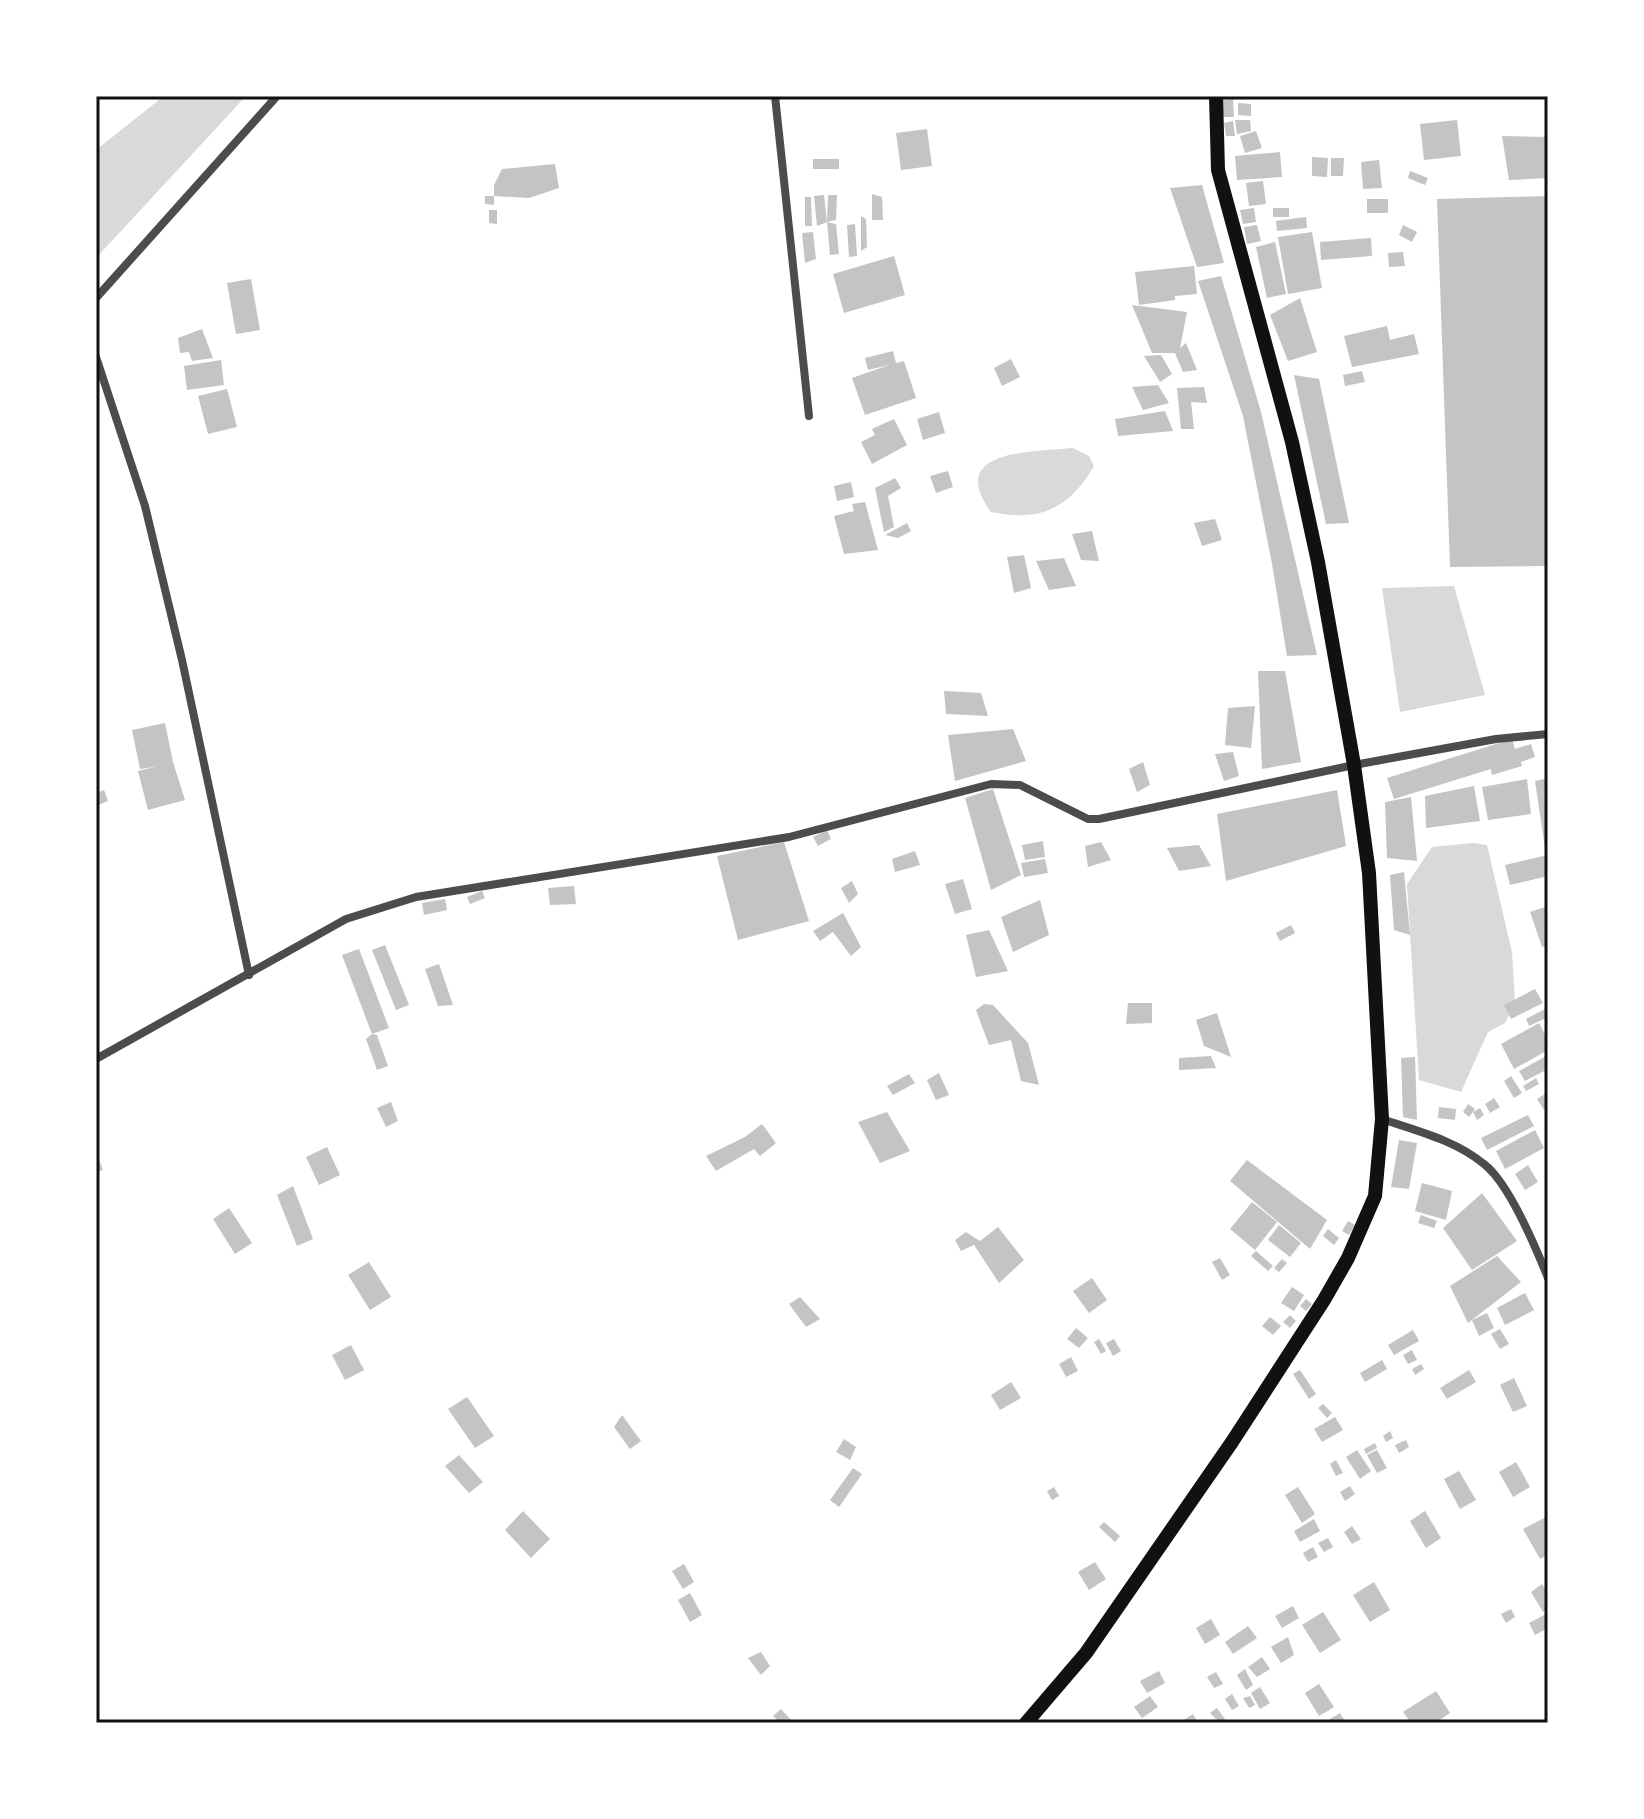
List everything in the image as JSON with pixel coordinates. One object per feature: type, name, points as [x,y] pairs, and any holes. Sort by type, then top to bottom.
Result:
[{"type":"main road","points":[[1026,1723],[1086,1653],[1232,1442],[1324,1300],[1348,1258],[1375,1196],[1382,1119],[1369,873],[1354,765],[1318,562],[1292,442],[1218,170],[1216,96]]},
{"type":"street","points":[[96,298],[277,96]]},
{"type":"street","points":[[775,96],[809,416]]},
{"type":"street","points":[[96,357],[145,506],[182,660],[249,975]]},
{"type":"street","points":[[96,1059],[346,919],[416,897],[789,837],[991,784],[1020,785],[1088,819],[1099,819],[1354,765],[1496,739],[1548,734]]},
{"type":"street","points":[[1382,1119],[1448,1141],[1486,1165],[1520,1218],[1548,1278]]},
{"type":"shaded area","points":[[164,96],[246,96],[96,258],[96,150]]},
{"type":"shaded area","points":[[1073,448],[1089,456],[1094,466],[1074,493],[1063,502],[1039,513],[1008,515],[991,512],[980,491],[979,476],[986,465],[1017,453]]},
{"type":"shaded area","points":[[1454,586],[1485,695],[1400,712],[1382,588]]},
{"type":"shaded area","points":[[1473,843],[1487,845],[1512,952],[1515,1003],[1505,1023],[1488,1032],[1461,1092],[1419,1080],[1407,884],[1432,847]]},
{"type":"building","points":[[1233,99],[1234,117],[1223,117],[1222,100]]},
{"type":"building","points":[[1238,103],[1251,104],[1251,116],[1238,115]]},
{"type":"building","points":[[1235,120],[1250,120],[1251,131],[1237,134]]},
{"type":"building","points":[[1457,120],[1461,156],[1424,160],[1420,124]]},
{"type":"building","points":[[1233,121],[1235,136],[1226,136],[1224,123]]},
{"type":"building","points":[[927,129],[932,166],[901,170],[896,133]]},
{"type":"building","points":[[1256,131],[1262,148],[1245,153],[1240,136]]},
{"type":"building","points":[[1502,136],[1548,137],[1548,178],[1509,180]]},
{"type":"building","points":[[1280,152],[1282,177],[1237,180],[1235,156]]},
{"type":"building","points":[[1312,157],[1328,158],[1327,177],[1312,176]]},
{"type":"building","points":[[1331,158],[1344,158],[1343,176],[1331,176]]},
{"type":"building","points":[[813,159],[839,159],[839,169],[813,169]]},
{"type":"building","points":[[1379,160],[1382,188],[1363,189],[1361,162]]},
{"type":"building","points":[[555,164],[559,188],[529,198],[494,196],[494,185],[502,169]]},
{"type":"building","points":[[1410,171],[1428,178],[1425,185],[1408,178]]},
{"type":"building","points":[[1263,181],[1266,204],[1249,206],[1246,183]]},
{"type":"building","points":[[1202,185],[1224,263],[1197,267],[1170,188]]},
{"type":"building","points":[[872,194],[882,197],[883,220],[872,220]]},
{"type":"building","points":[[824,195],[827,222],[817,226],[814,196]]},
{"type":"building","points":[[828,195],[837,195],[836,220],[827,222]]},
{"type":"building","points":[[485,196],[494,196],[494,205],[485,204]]},
{"type":"building","points":[[1548,196],[1548,566],[1450,567],[1437,199]]},
{"type":"building","points":[[805,197],[811,197],[812,226],[805,226]]},
{"type":"building","points":[[1367,199],[1388,199],[1388,213],[1367,213]]},
{"type":"building","points":[[1254,208],[1256,222],[1243,224],[1240,210]]},
{"type":"building","points":[[1273,208],[1289,208],[1289,217],[1273,217]]},
{"type":"building","points":[[489,210],[497,210],[497,224],[489,223]]},
{"type":"building","points":[[861,216],[866,219],[867,247],[861,251]]},
{"type":"building","points":[[1306,217],[1307,228],[1277,231],[1276,221]]},
{"type":"building","points":[[827,222],[836,224],[839,254],[830,255]]},
{"type":"building","points":[[855,224],[857,256],[849,257],[847,225]]},
{"type":"building","points":[[1257,225],[1261,241],[1247,244],[1244,227]]},
{"type":"building","points":[[1403,225],[1417,232],[1412,242],[1399,235]]},
{"type":"building","points":[[813,232],[816,259],[805,263],[802,233]]},
{"type":"building","points":[[1312,232],[1322,288],[1288,294],[1278,237]]},
{"type":"building","points":[[1371,238],[1372,256],[1321,260],[1320,242]]},
{"type":"building","points":[[1275,242],[1286,294],[1267,298],[1256,247]]},
{"type":"building","points":[[1403,252],[1405,266],[1389,267],[1388,253]]},
{"type":"building","points":[[894,256],[905,295],[844,313],[833,274]]},
{"type":"building","points":[[1194,266],[1197,294],[1139,305],[1135,272]]},
{"type":"building","points":[[1221,276],[1261,412],[1317,655],[1287,656],[1243,416],[1198,281]]},
{"type":"building","points":[[251,279],[260,330],[236,334],[227,283]]},
{"type":"building","points":[[1300,298],[1317,352],[1288,361],[1270,315]]},
{"type":"building","points":[[1132,305],[1187,312],[1180,348],[1186,343],[1197,370],[1183,372],[1175,353],[1152,353]]},
{"type":"building","points":[[1387,326],[1390,340],[1414,334],[1419,354],[1352,367],[1344,336]]},
{"type":"building","points":[[202,329],[213,358],[192,361],[189,352],[180,353],[178,338]]},
{"type":"building","points":[[893,351],[896,363],[904,361],[916,398],[865,415],[852,378],[889,365],[868,370],[865,358]]},
{"type":"building","points":[[1161,355],[1172,374],[1160,382],[1144,356]]},
{"type":"building","points":[[1011,359],[1020,377],[1002,386],[994,368]]},
{"type":"building","points":[[221,360],[224,385],[187,390],[184,366]]},
{"type":"building","points":[[1362,371],[1365,382],[1345,386],[1343,375]]},
{"type":"building","points":[[1294,375],[1319,379],[1349,523],[1326,524]]},
{"type":"building","points":[[1158,385],[1169,403],[1143,410],[1132,387]]},
{"type":"building","points":[[1204,387],[1207,403],[1191,402],[1194,429],[1181,429],[1177,388]]},
{"type":"building","points":[[227,389],[237,427],[208,434],[198,396]]},
{"type":"building","points":[[1165,411],[1173,431],[1118,436],[1115,419]]},
{"type":"building","points":[[939,412],[945,433],[923,440],[917,419]]},
{"type":"building","points":[[894,419],[907,445],[872,464],[861,442],[875,435],[872,429]]},
{"type":"building","points":[[948,471],[953,487],[936,493],[930,476]]},
{"type":"building","points":[[895,478],[901,488],[888,496],[894,527],[884,532],[875,488]]},
{"type":"building","points":[[851,482],[854,497],[837,501],[834,486]]},
{"type":"building","points":[[865,502],[878,550],[844,554],[834,516],[854,511],[852,504]]},
{"type":"building","points":[[1215,519],[1222,540],[1202,546],[1194,523]]},
{"type":"building","points":[[907,523],[911,531],[898,538],[885,535]]},
{"type":"building","points":[[1092,531],[1099,561],[1081,560],[1072,534]]},
{"type":"building","points":[[1024,555],[1031,588],[1014,593],[1007,557]]},
{"type":"building","points":[[1064,558],[1076,586],[1049,590],[1036,561]]},
{"type":"building","points":[[1258,671],[1285,671],[1301,762],[1262,769]]},
{"type":"building","points":[[944,691],[981,693],[988,716],[946,714]]},
{"type":"building","points":[[1255,706],[1251,748],[1225,745],[1228,708]]},
{"type":"building","points":[[165,723],[185,800],[148,810],[138,771],[155,767],[140,769],[132,730]]},
{"type":"building","points":[[1013,729],[1026,761],[955,781],[948,735]]},
{"type":"building","points":[[1512,739],[1515,749],[1531,744],[1535,757],[1521,762],[1522,766],[1492,775],[1491,769],[1394,799],[1387,778]]},
{"type":"building","points":[[1233,752],[1239,776],[1224,781],[1215,754]]},
{"type":"building","points":[[1143,762],[1150,785],[1137,792],[1129,769]]},
{"type":"building","points":[[1548,778],[1548,854],[1546,855],[1535,781]]},
{"type":"building","points":[[1527,779],[1531,814],[1488,820],[1482,787]]},
{"type":"building","points":[[1474,786],[1480,821],[1426,828],[1425,796]]},
{"type":"building","points":[[993,789],[1021,875],[991,890],[965,798]]},
{"type":"building","points":[[104,790],[108,801],[96,806],[96,793]]},
{"type":"building","points":[[1337,790],[1346,846],[1226,881],[1217,814]]},
{"type":"building","points":[[1411,797],[1417,861],[1387,858],[1385,802]]},
{"type":"building","points":[[827,830],[831,839],[818,846],[813,837]]},
{"type":"building","points":[[1043,841],[1045,857],[1025,860],[1022,845]]},
{"type":"building","points":[[784,842],[809,921],[738,940],[717,856]]},
{"type":"building","points":[[1101,842],[1111,860],[1088,867],[1085,846]]},
{"type":"building","points":[[1199,845],[1211,866],[1179,871],[1167,848]]},
{"type":"building","points":[[915,851],[920,865],[895,872],[892,859]]},
{"type":"building","points":[[1548,855],[1548,876],[1510,885],[1505,865]]},
{"type":"building","points":[[1045,859],[1048,873],[1024,877],[1021,863]]},
{"type":"building","points":[[1404,872],[1410,935],[1394,930],[1390,875]]},
{"type":"building","points":[[963,879],[972,909],[955,914],[945,884]]},
{"type":"building","points":[[852,881],[858,894],[849,903],[841,888]]},
{"type":"building","points":[[574,886],[576,904],[550,905],[548,888]]},
{"type":"building","points":[[482,891],[485,898],[470,904],[467,897]]},
{"type":"building","points":[[445,899],[447,910],[424,915],[422,903]]},
{"type":"building","points":[[1040,900],[1049,935],[1013,952],[1001,917]]},
{"type":"building","points":[[1548,906],[1548,945],[1542,947],[1530,912]]},
{"type":"building","points":[[843,913],[861,947],[851,956],[833,932],[820,941],[813,931]]},
{"type":"building","points":[[1291,925],[1295,933],[1280,941],[1276,933]]},
{"type":"building","points":[[989,930],[1008,971],[976,977],[966,935]]},
{"type":"building","points":[[385,945],[409,1005],[396,1010],[372,950]]},
{"type":"building","points":[[359,949],[389,1028],[372,1034],[342,955]]},
{"type":"building","points":[[439,964],[453,1005],[438,1006],[425,969]]},
{"type":"building","points":[[1535,989],[1543,1003],[1511,1019],[1504,1005]]},
{"type":"building","points":[[1128,1003],[1152,1003],[1152,1023],[1126,1024]]},
{"type":"building","points":[[984,1004],[993,1005],[1028,1043],[1039,1085],[1021,1081],[1011,1040],[989,1045],[976,1010]]},
{"type":"building","points":[[1545,1009],[1548,1017],[1529,1026],[1526,1019]]},
{"type":"building","points":[[1217,1013],[1231,1057],[1204,1046],[1196,1020]]},
{"type":"building","points":[[1539,1023],[1548,1040],[1548,1050],[1514,1069],[1501,1044]]},
{"type":"building","points":[[372,1034],[377,1035],[388,1066],[377,1070],[366,1039]]},
{"type":"building","points":[[1548,1055],[1548,1069],[1525,1081],[1519,1071]]},
{"type":"building","points":[[1211,1056],[1216,1068],[1179,1070],[1179,1058]]},
{"type":"building","points":[[1415,1057],[1417,1120],[1403,1117],[1401,1058]]},
{"type":"building","points":[[939,1073],[949,1095],[936,1100],[927,1080]]},
{"type":"building","points":[[909,1074],[915,1083],[893,1095],[887,1086]]},
{"type":"building","points":[[1511,1076],[1522,1093],[1514,1098],[1504,1081]]},
{"type":"building","points":[[1536,1078],[1539,1084],[1526,1091],[1523,1086]]},
{"type":"building","points":[[1548,1092],[1548,1107],[1544,1110],[1537,1099]]},
{"type":"building","points":[[1494,1098],[1500,1107],[1490,1113],[1485,1104]]},
{"type":"building","points":[[391,1102],[398,1121],[386,1127],[377,1108]]},
{"type":"building","points":[[1468,1104],[1475,1109],[1469,1117],[1463,1112]]},
{"type":"building","points":[[1439,1107],[1456,1109],[1455,1120],[1438,1118]]},
{"type":"building","points":[[1480,1108],[1484,1115],[1477,1120],[1473,1112]]},
{"type":"building","points":[[887,1112],[910,1151],[880,1163],[858,1122]]},
{"type":"building","points":[[1528,1115],[1534,1126],[1487,1150],[1481,1138]]},
{"type":"building","points":[[762,1124],[776,1143],[760,1156],[754,1149],[716,1171],[706,1156],[745,1137]]},
{"type":"building","points":[[1535,1130],[1544,1148],[1505,1169],[1496,1151]]},
{"type":"building","points":[[1399,1140],[1417,1143],[1409,1189],[1391,1187]]},
{"type":"building","points":[[327,1147],[340,1175],[319,1185],[306,1157]]},
{"type":"building","points":[[96,1151],[103,1170],[96,1172]]},
{"type":"building","points":[[1247,1160],[1327,1220],[1310,1249],[1230,1181]]},
{"type":"building","points":[[1528,1165],[1538,1182],[1525,1190],[1515,1174]]},
{"type":"building","points":[[1422,1183],[1452,1191],[1446,1220],[1415,1211]]},
{"type":"building","points":[[293,1186],[313,1239],[297,1246],[277,1195]]},
{"type":"building","points":[[1482,1193],[1517,1241],[1472,1270],[1443,1228]]},
{"type":"building","points":[[1252,1202],[1277,1222],[1255,1250],[1230,1229]]},
{"type":"building","points":[[229,1208],[252,1243],[235,1254],[213,1219]]},
{"type":"building","points":[[1421,1215],[1437,1221],[1434,1228],[1418,1223]]},
{"type":"building","points":[[1348,1221],[1355,1225],[1349,1235],[1342,1231]]},
{"type":"building","points":[[1279,1225],[1301,1243],[1290,1257],[1268,1240]]},
{"type":"building","points":[[998,1227],[1024,1260],[999,1283],[974,1245],[961,1251],[955,1240],[966,1232],[980,1241]]},
{"type":"building","points":[[1328,1229],[1339,1238],[1334,1245],[1323,1236]]},
{"type":"building","points":[[1256,1251],[1273,1266],[1268,1271],[1251,1256]]},
{"type":"building","points":[[1497,1256],[1521,1282],[1468,1323],[1450,1286]]},
{"type":"building","points":[[1220,1258],[1230,1275],[1222,1280],[1212,1262]]},
{"type":"building","points":[[1282,1259],[1287,1263],[1279,1272],[1274,1268]]},
{"type":"building","points":[[369,1262],[391,1297],[370,1310],[348,1275]]},
{"type":"building","points":[[1092,1278],[1107,1300],[1089,1313],[1073,1291]]},
{"type":"building","points":[[1292,1287],[1304,1295],[1294,1311],[1281,1303]]},
{"type":"building","points":[[1525,1293],[1534,1310],[1505,1325],[1497,1308]]},
{"type":"building","points":[[800,1297],[820,1319],[806,1327],[789,1304]]},
{"type":"building","points":[[1306,1299],[1312,1304],[1306,1311],[1300,1306]]},
{"type":"building","points":[[1487,1313],[1494,1328],[1479,1336],[1472,1320]]},
{"type":"building","points":[[1290,1315],[1296,1321],[1290,1328],[1283,1322]]},
{"type":"building","points":[[1270,1317],[1281,1326],[1273,1335],[1262,1326]]},
{"type":"building","points":[[1076,1328],[1088,1338],[1079,1348],[1067,1339]]},
{"type":"building","points":[[1500,1329],[1509,1344],[1500,1349],[1491,1334]]},
{"type":"building","points":[[1413,1330],[1419,1341],[1394,1355],[1388,1345]]},
{"type":"building","points":[[1099,1339],[1106,1351],[1101,1354],[1094,1342]]},
{"type":"building","points":[[1114,1339],[1121,1351],[1113,1356],[1106,1343]]},
{"type":"building","points":[[351,1345],[364,1370],[345,1380],[332,1355]]},
{"type":"building","points":[[1412,1350],[1417,1360],[1408,1364],[1403,1355]]},
{"type":"building","points":[[1071,1357],[1078,1371],[1066,1377],[1059,1364]]},
{"type":"building","points":[[1382,1360],[1387,1369],[1365,1382],[1360,1373]]},
{"type":"building","points":[[1421,1364],[1424,1369],[1415,1375],[1412,1369]]},
{"type":"building","points":[[1300,1370],[1316,1394],[1309,1399],[1293,1374]]},
{"type":"building","points":[[1469,1370],[1476,1382],[1447,1399],[1440,1388]]},
{"type":"building","points":[[1514,1378],[1527,1406],[1513,1412],[1500,1385]]},
{"type":"building","points":[[1011,1382],[1021,1398],[1000,1410],[991,1395]]},
{"type":"building","points":[[467,1397],[494,1436],[475,1448],[448,1409]]},
{"type":"building","points":[[1323,1404],[1332,1413],[1327,1418],[1318,1408]]},
{"type":"building","points":[[622,1415],[641,1441],[630,1449],[614,1427]]},
{"type":"building","points":[[1335,1417],[1343,1430],[1322,1442],[1314,1429]]},
{"type":"building","points":[[1390,1431],[1393,1438],[1386,1442],[1383,1436]]},
{"type":"building","points":[[844,1439],[856,1447],[850,1460],[836,1452]]},
{"type":"building","points":[[1406,1440],[1409,1447],[1399,1453],[1395,1445]]},
{"type":"building","points":[[1375,1443],[1377,1448],[1366,1454],[1364,1449]]},
{"type":"building","points":[[1357,1450],[1371,1471],[1360,1479],[1346,1457]]},
{"type":"building","points":[[1377,1450],[1387,1468],[1377,1473],[1367,1455]]},
{"type":"building","points":[[459,1455],[483,1482],[469,1493],[445,1466]]},
{"type":"building","points":[[1336,1460],[1343,1473],[1336,1476],[1330,1464]]},
{"type":"building","points":[[1516,1462],[1530,1487],[1513,1497],[1499,1472]]},
{"type":"building","points":[[853,1468],[862,1474],[839,1507],[830,1500]]},
{"type":"building","points":[[1459,1471],[1476,1500],[1460,1509],[1444,1479]]},
{"type":"building","points":[[1350,1486],[1355,1494],[1345,1501],[1340,1492]]},
{"type":"building","points":[[1054,1487],[1059,1496],[1052,1500],[1047,1491]]},
{"type":"building","points":[[1298,1487],[1315,1514],[1302,1523],[1285,1495]]},
{"type":"building","points":[[523,1511],[550,1539],[531,1558],[505,1530]]},
{"type":"building","points":[[1425,1511],[1441,1538],[1426,1548],[1410,1521]]},
{"type":"building","points":[[1548,1516],[1548,1555],[1540,1559],[1523,1529]]},
{"type":"building","points":[[1314,1519],[1320,1531],[1300,1542],[1294,1531]]},
{"type":"building","points":[[1104,1522],[1120,1536],[1115,1542],[1099,1527]]},
{"type":"building","points":[[1352,1526],[1361,1539],[1352,1544],[1344,1532]]},
{"type":"building","points":[[1328,1538],[1333,1547],[1324,1552],[1318,1543]]},
{"type":"building","points":[[1313,1547],[1318,1557],[1308,1562],[1303,1553]]},
{"type":"building","points":[[1095,1562],[1106,1579],[1089,1590],[1078,1572]]},
{"type":"building","points":[[684,1564],[694,1582],[683,1589],[672,1571]]},
{"type":"building","points":[[1374,1582],[1390,1610],[1370,1622],[1353,1595]]},
{"type":"building","points":[[1542,1584],[1548,1593],[1548,1609],[1543,1612],[1531,1592]]},
{"type":"building","points":[[690,1593],[702,1615],[690,1622],[678,1600]]},
{"type":"building","points":[[1293,1606],[1299,1618],[1282,1628],[1275,1616]]},
{"type":"building","points":[[1511,1609],[1515,1617],[1506,1623],[1501,1614]]},
{"type":"building","points":[[1323,1612],[1341,1640],[1320,1653],[1302,1625]]},
{"type":"building","points":[[1548,1613],[1548,1628],[1535,1635],[1529,1623]]},
{"type":"building","points":[[1211,1619],[1220,1635],[1205,1644],[1196,1628]]},
{"type":"building","points":[[1248,1626],[1257,1638],[1233,1654],[1225,1642]]},
{"type":"building","points":[[1288,1637],[1294,1655],[1281,1663],[1271,1647]]},
{"type":"building","points":[[761,1652],[770,1666],[761,1675],[748,1658]]},
{"type":"building","points":[[1262,1657],[1270,1669],[1257,1677],[1248,1667]]},
{"type":"building","points":[[1245,1669],[1253,1685],[1246,1690],[1237,1675]]},
{"type":"building","points":[[1159,1671],[1165,1683],[1147,1693],[1140,1681]]},
{"type":"building","points":[[1216,1672],[1223,1684],[1214,1688],[1207,1677]]},
{"type":"building","points":[[1319,1684],[1334,1707],[1319,1716],[1305,1693]]},
{"type":"building","points":[[1260,1687],[1270,1703],[1260,1709],[1251,1693]]},
{"type":"building","points":[[1436,1691],[1450,1713],[1435,1723],[1411,1723],[1403,1712]]},
{"type":"building","points":[[1232,1694],[1239,1706],[1232,1710],[1225,1699]]},
{"type":"building","points":[[1150,1696],[1158,1707],[1142,1718],[1134,1707]]},
{"type":"building","points":[[1250,1696],[1255,1705],[1249,1708],[1243,1698]]},
{"type":"building","points":[[1217,1708],[1225,1719],[1220,1723],[1210,1713]]},
{"type":"building","points":[[781,1709],[794,1723],[780,1723],[773,1716]]},
{"type":"building","points":[[1340,1713],[1346,1723],[1333,1723],[1330,1719]]},
{"type":"building","points":[[1193,1714],[1197,1721],[1179,1723]]}]
